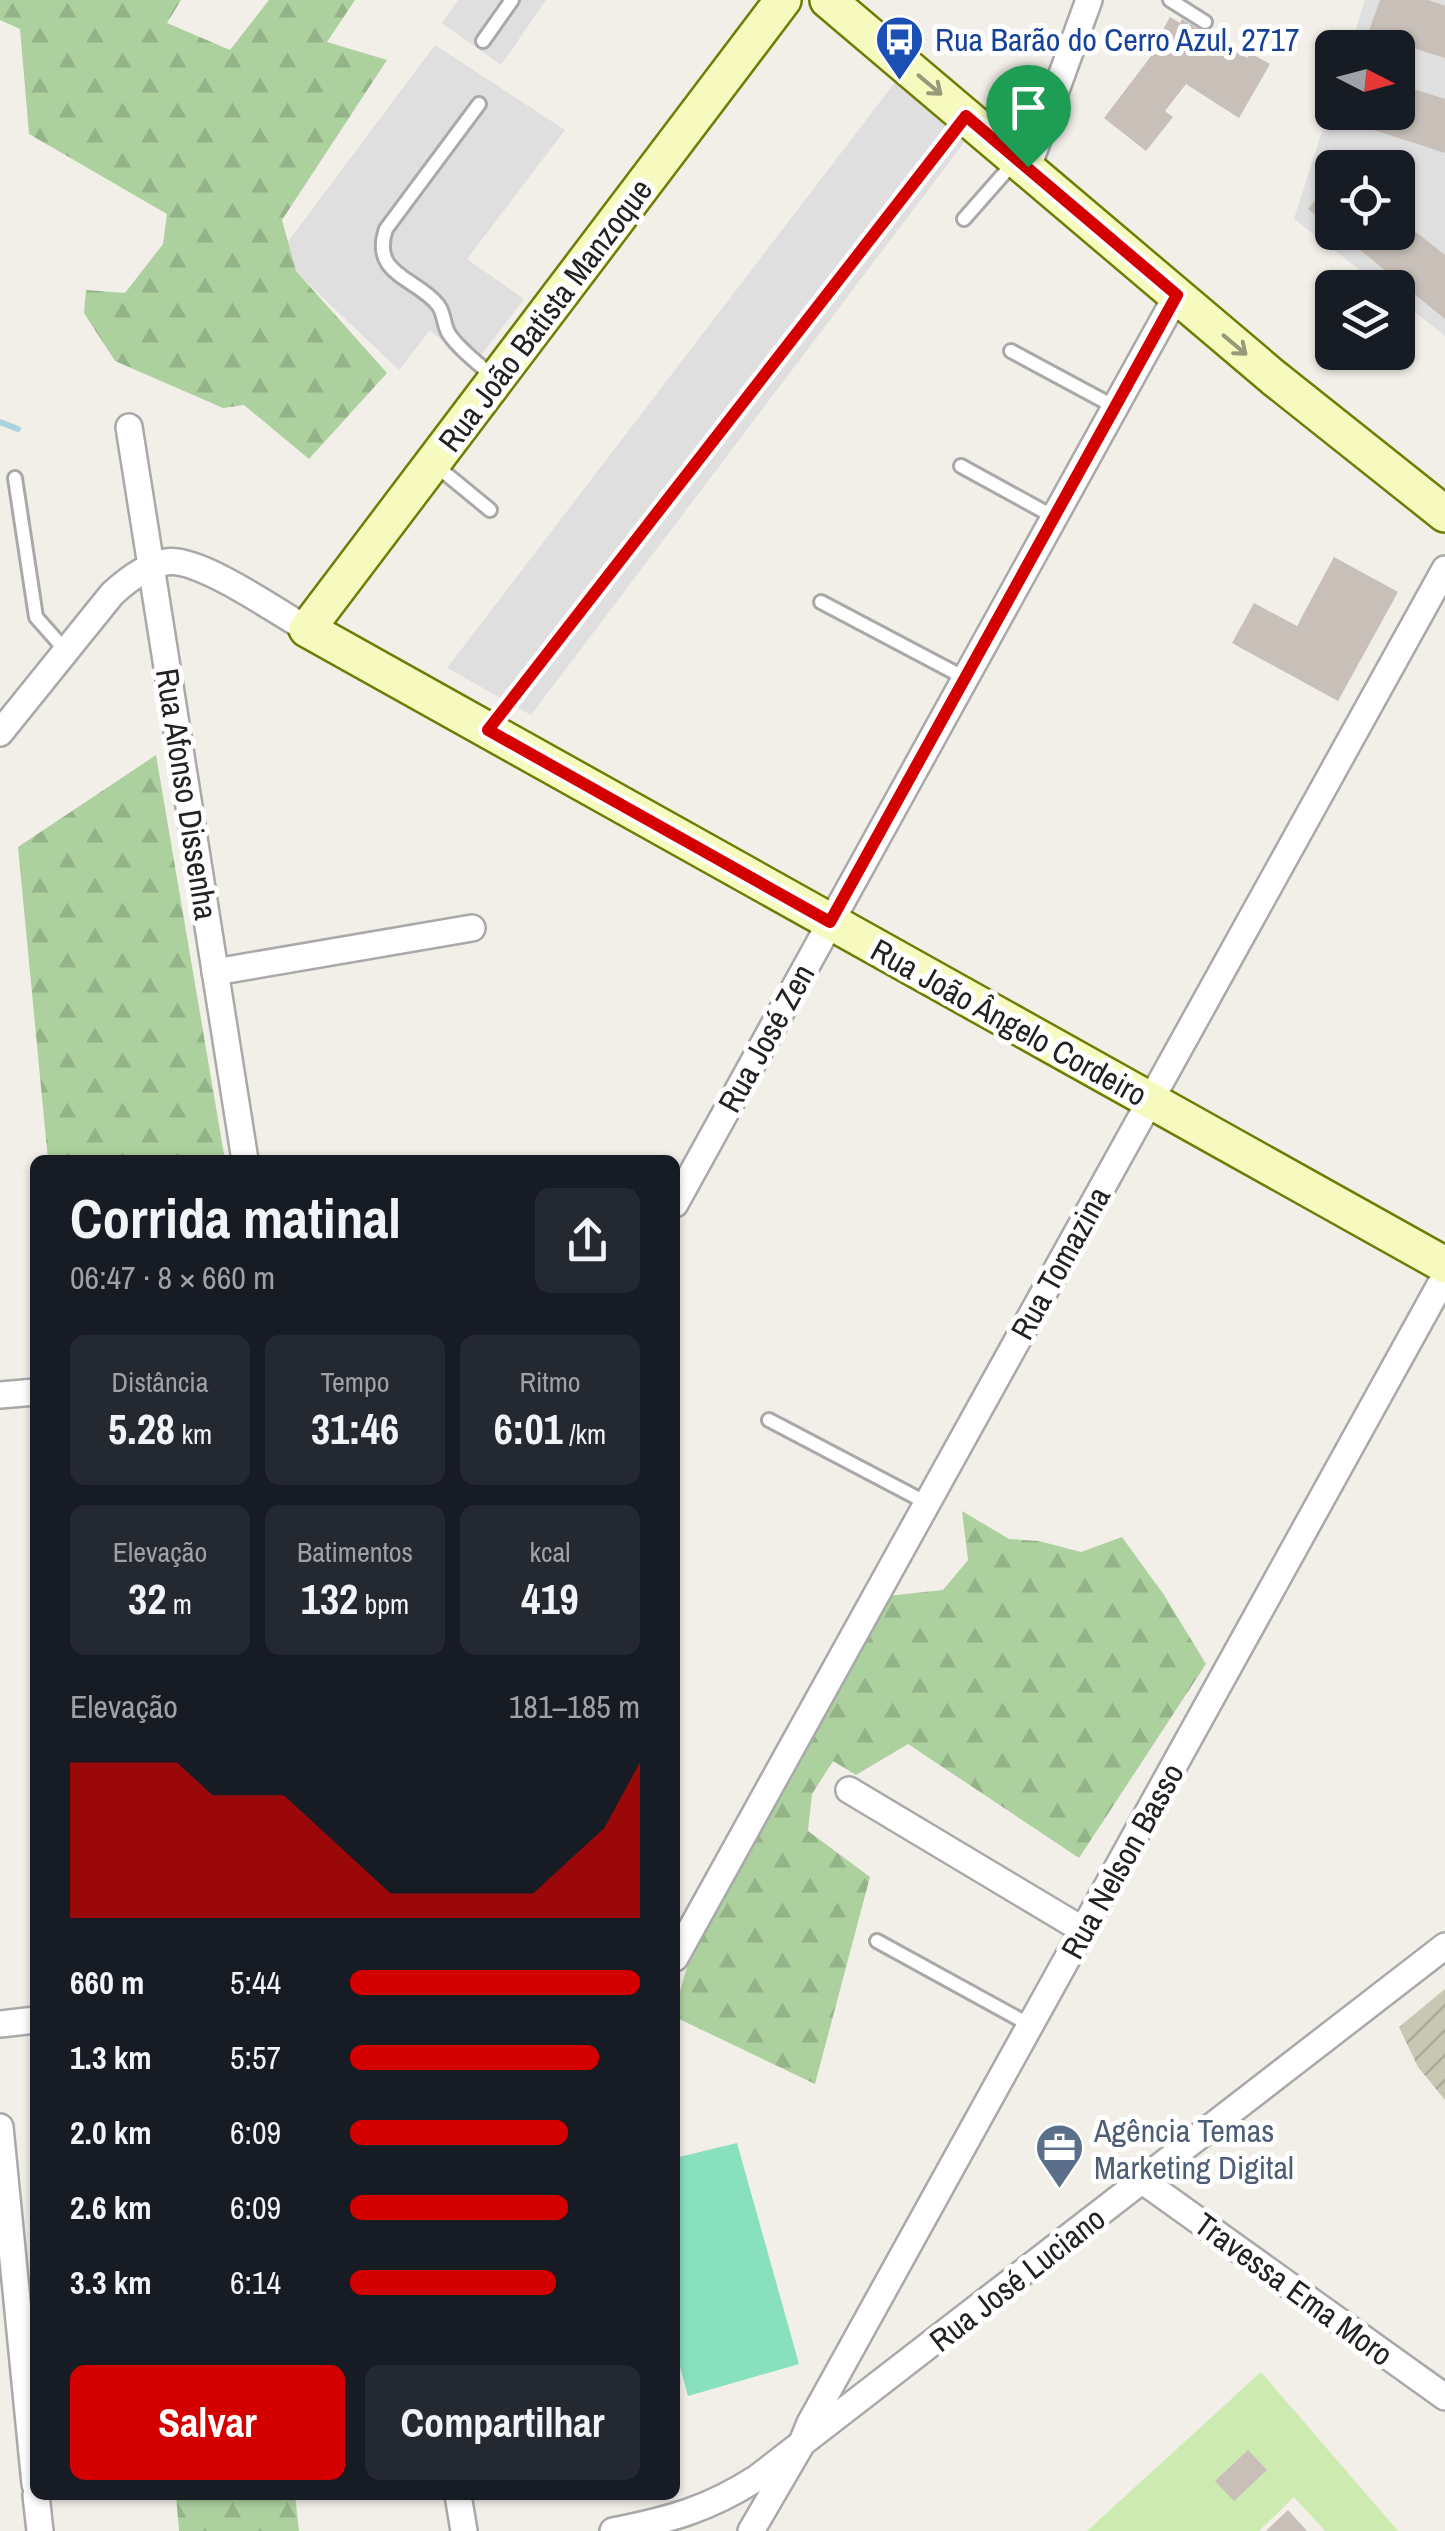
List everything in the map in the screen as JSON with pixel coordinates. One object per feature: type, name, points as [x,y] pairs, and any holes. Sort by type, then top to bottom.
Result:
[{"type":"street","name":"Rua João Batista Manzoque","points":[[307,630],[783,0]]},
{"type":"street","points":[[828,0],[1177,295],[1445,514]]},
{"type":"street","points":[[1023,162],[1089,0]]},
{"type":"street","name":"Rua José Zen","points":[[680,1195],[1177,295]]},
{"type":"street","name":"Rua Afonso Dissenha","points":[[129,427],[244,1155]]},
{"type":"street","name":"Rua João Ângelo Cordeiro","points":[[150,567],[167,562],[198,566],[1445,1265]]},
{"type":"street","points":[[0,733],[112,594],[150,567]]},
{"type":"street","name":"Rua Tomazina","points":[[680,1949],[1445,569]]},
{"type":"street","points":[[215,972],[472,928]]},
{"type":"street","name":"Rua Nelson Basso","points":[[751,2531],[1445,1276]]},
{"type":"street","points":[[0,1395],[30,1392]]},
{"type":"street","points":[[849,1790],[1083,1930]]},
{"type":"street","name":"Rua José Luciano","points":[[613,2531],[694,2512],[726,2498],[800,2447],[1445,1946]]},
{"type":"street","points":[[0,2024],[30,2021]]},
{"type":"street","points":[[0,2127],[30,2433]]},
{"type":"street","name":"Travessa Ema Moro","points":[[1143,2181],[1445,2396]]},
{"type":"street","points":[[37,2500],[40,2531]]},
{"type":"street","points":[[459,2500],[464,2531]]},
{"type":"lane","points":[[483,42],[512,0]]},
{"type":"lane","points":[[1170,0],[1206,22]]},
{"type":"lane","points":[[479,104],[386,230],[382,241],[383,256],[393,271],[438,304],[452,337],[496,380]]},
{"type":"lane","points":[[488,730],[966,116]]},
{"type":"lane","points":[[964,220],[1023,162]]},
{"type":"lane","points":[[1011,351],[1115,408]]},
{"type":"lane","points":[[433,463],[490,510]]},
{"type":"lane","points":[[960,466],[1054,518]]},
{"type":"lane","points":[[15,478],[36,617],[66,651]]},
{"type":"lane","points":[[821,602],[965,678]]},
{"type":"lane","points":[[769,1420],[927,1503]]},
{"type":"lane","points":[[877,1941],[1030,2025]]},
{"type":"shaded area","points":[[458,0],[546,0],[501,65],[442,23]]},
{"type":"shaded area","points":[[1365,0],[1445,0],[1445,336],[1415,312],[1415,270],[1360,270],[1334,250],[1415,250],[1415,150],[1316,150],[1322,130],[1415,130],[1415,30],[1355,30]]},
{"type":"shaded area","points":[[435,45],[565,130],[467,259],[524,299],[472,367],[430,330],[399,370],[278,255]]},
{"type":"shaded area","points":[[896,81],[966,140],[531,715],[447,668]]},
{"type":"shaded area","points":[[1315,153],[1315,235],[1294,219]]},
{"type":"shaded area","points":[[1445,1989],[1445,2100],[1418,2067],[1399,2027]]},
{"type":"green space","points":[[0,0],[181,0],[167,23],[230,50],[269,0],[355,0],[327,42],[387,60],[282,220],[296,271],[387,373],[309,459],[244,405],[223,408],[115,361],[84,313],[86,290],[125,293],[163,244],[167,214],[29,134],[20,29],[0,20]]},
{"type":"green space","points":[[156,755],[224,1155],[48,1155],[18,847]]},
{"type":"green space","points":[[962,1511],[1009,1539],[1039,1541],[1081,1552],[1122,1537],[1164,1595],[1206,1664],[1079,1858],[908,1744],[856,1775],[833,1761],[812,1794],[808,1831],[870,1877],[815,2084],[680,2019],[680,1991],[696,1937],[887,1596],[943,1590],[968,1560]]},
{"type":"green space","points":[[737,2143],[799,2364],[688,2396],[680,2366],[680,2157]]},
{"type":"green space","points":[[1261,2372],[1398,2531],[1325,2531],[1294,2497],[1259,2531],[1087,2531]]},
{"type":"green space","points":[[176,2500],[296,2500],[299,2531],[179,2531]]},
{"type":"building","points":[[1380,0],[1428,0],[1445,6],[1445,58],[1415,49],[1415,30],[1369,30]]},
{"type":"building","points":[[1170,17],[1180,23],[1182,19],[1247,58],[1250,53],[1270,64],[1239,118],[1186,84],[1165,111],[1173,117],[1146,151],[1104,118],[1155,51],[1152,50]]},
{"type":"building","points":[[1415,89],[1445,99],[1445,153],[1374,130],[1415,130]]},
{"type":"building","points":[[1415,231],[1445,255],[1445,319],[1415,295],[1415,270],[1385,270],[1360,250],[1415,250]]},
{"type":"building","points":[[1334,557],[1398,592],[1338,701],[1232,643],[1254,603],[1297,626]]},
{"type":"building","points":[[1248,2450],[1267,2470],[1234,2501],[1215,2481]]},
{"type":"building","points":[[1288,2510],[1307,2531],[1266,2531]]},
{"type":"waterway","points":[[0,422],[18,429]]},
{"type":"place","name":"Rua Barão do Cerro Azul, 2717","points":[[900,82]]},
{"type":"place","name":"Agência Temas Marketing Digital","points":[[1059,2190]]},
{"type":"route","points":[[966,116],[1028,167],[1177,295],[830,922],[488,730],[966,116]]}]
